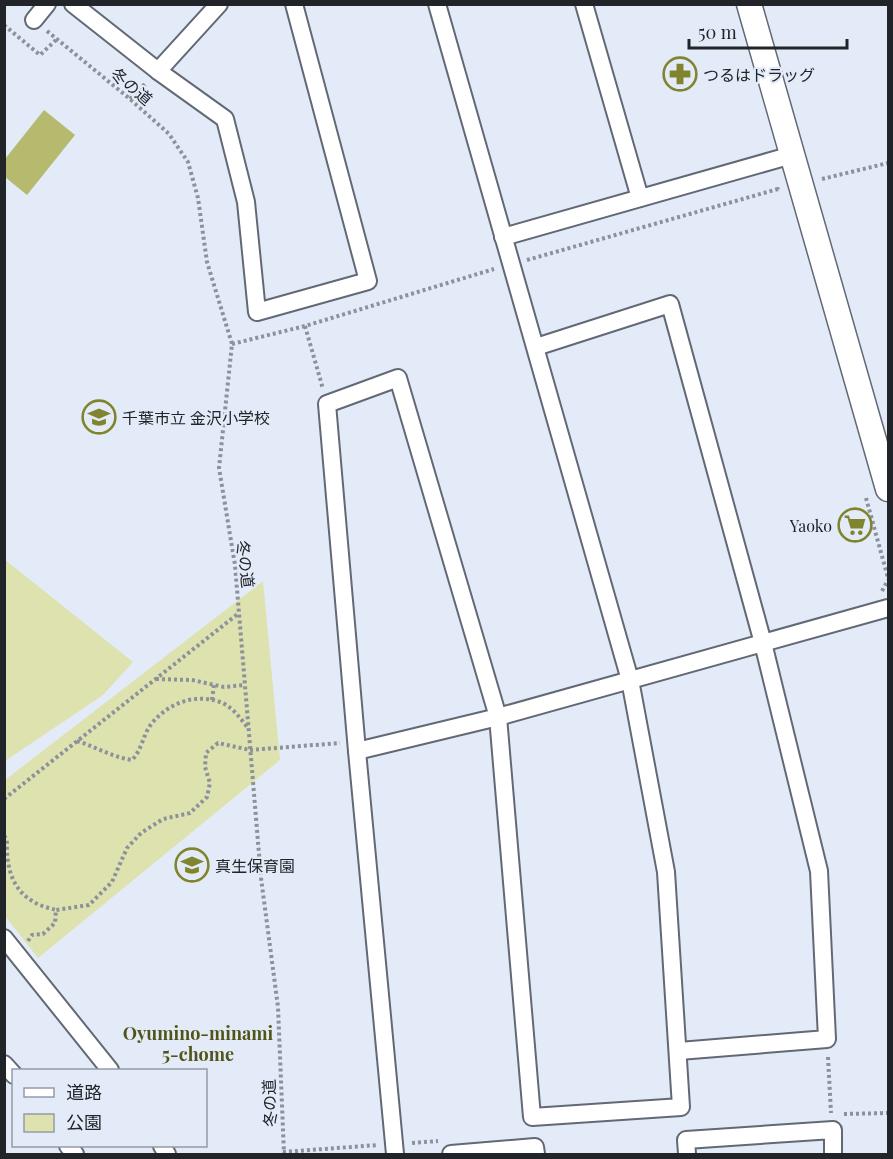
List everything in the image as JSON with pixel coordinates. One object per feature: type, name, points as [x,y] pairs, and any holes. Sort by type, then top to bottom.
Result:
[{"type":"street","points":[[34,20],[47,4]]},
{"type":"street","points":[[73,4],[225,119],[246,202],[257,312],[368,281],[294,4]]},
{"type":"street","points":[[159,71],[219,4]]},
{"type":"street","points":[[395,1155],[356,746],[327,404],[398,378],[498,717],[532,1117],[681,1107],[666,872],[630,680],[438,4]]},
{"type":"street","points":[[584,4],[640,198]]},
{"type":"street","points":[[749,4],[888,489]]},
{"type":"street","points":[[503,237],[792,155]]},
{"type":"street","points":[[536,347],[670,304],[764,643],[819,871],[827,1039],[679,1051]]},
{"type":"street","points":[[356,746],[498,717],[888,608]]},
{"type":"street","points":[[4,938],[108,1069]]},
{"type":"street","points":[[4,966],[18,954]]},
{"type":"street","points":[[687,1155],[686,1140],[833,1130],[833,1155]]},
{"type":"street","points":[[451,1155],[535,1147],[536,1155]]},
{"type":"path","name":"冬の道","points":[[4,25],[40,55],[56,40],[130,99],[169,135],[188,162],[198,198],[207,262],[232,344],[219,468],[235,565],[261,878],[278,1007],[284,1155]]},
{"type":"path","points":[[826,178],[888,163]]},
{"type":"path","points":[[305,326],[327,404]]},
{"type":"path","points":[[4,799],[239,613]]},
{"type":"path","points":[[156,679],[192,680],[224,687],[245,686]]},
{"type":"path","points":[[212,700],[214,685]]},
{"type":"path","points":[[77,741],[96,747],[115,757],[132,760],[152,724],[167,708],[184,701],[202,698],[222,702],[234,711],[248,728]]},
{"type":"path","points":[[4,836],[7,839],[6,860],[17,887],[32,901],[56,910],[89,905],[112,882],[128,848],[141,833],[164,819],[190,813],[207,797],[210,783],[205,767],[206,753],[218,743],[231,744],[250,750],[356,746]]},
{"type":"path","points":[[18,954],[32,935],[43,934],[55,923],[56,910]]},
{"type":"path","points":[[827,1039],[831,1115]]},
{"type":"green space","points":[[4,559],[133,662],[103,695],[5,761]]},
{"type":"green space","points":[[263,581],[280,760],[38,958],[5,916],[5,780]]},
{"type":"shaded area","points":[[44,110],[75,135],[27,195],[5,177],[5,159]]},
{"type":"place","name":"つるはドラッグ","points":[[680,74]]},
{"type":"place","name":"千葉市立 金沢小学校","points":[[99,417]]},
{"type":"place","name":"Yaoko","points":[[855,525]]},
{"type":"place","name":"真生保育園","points":[[192,865]]},
{"type":"district","name":"Oyumino-minami 5-chome","points":[[198,1043]]}]
